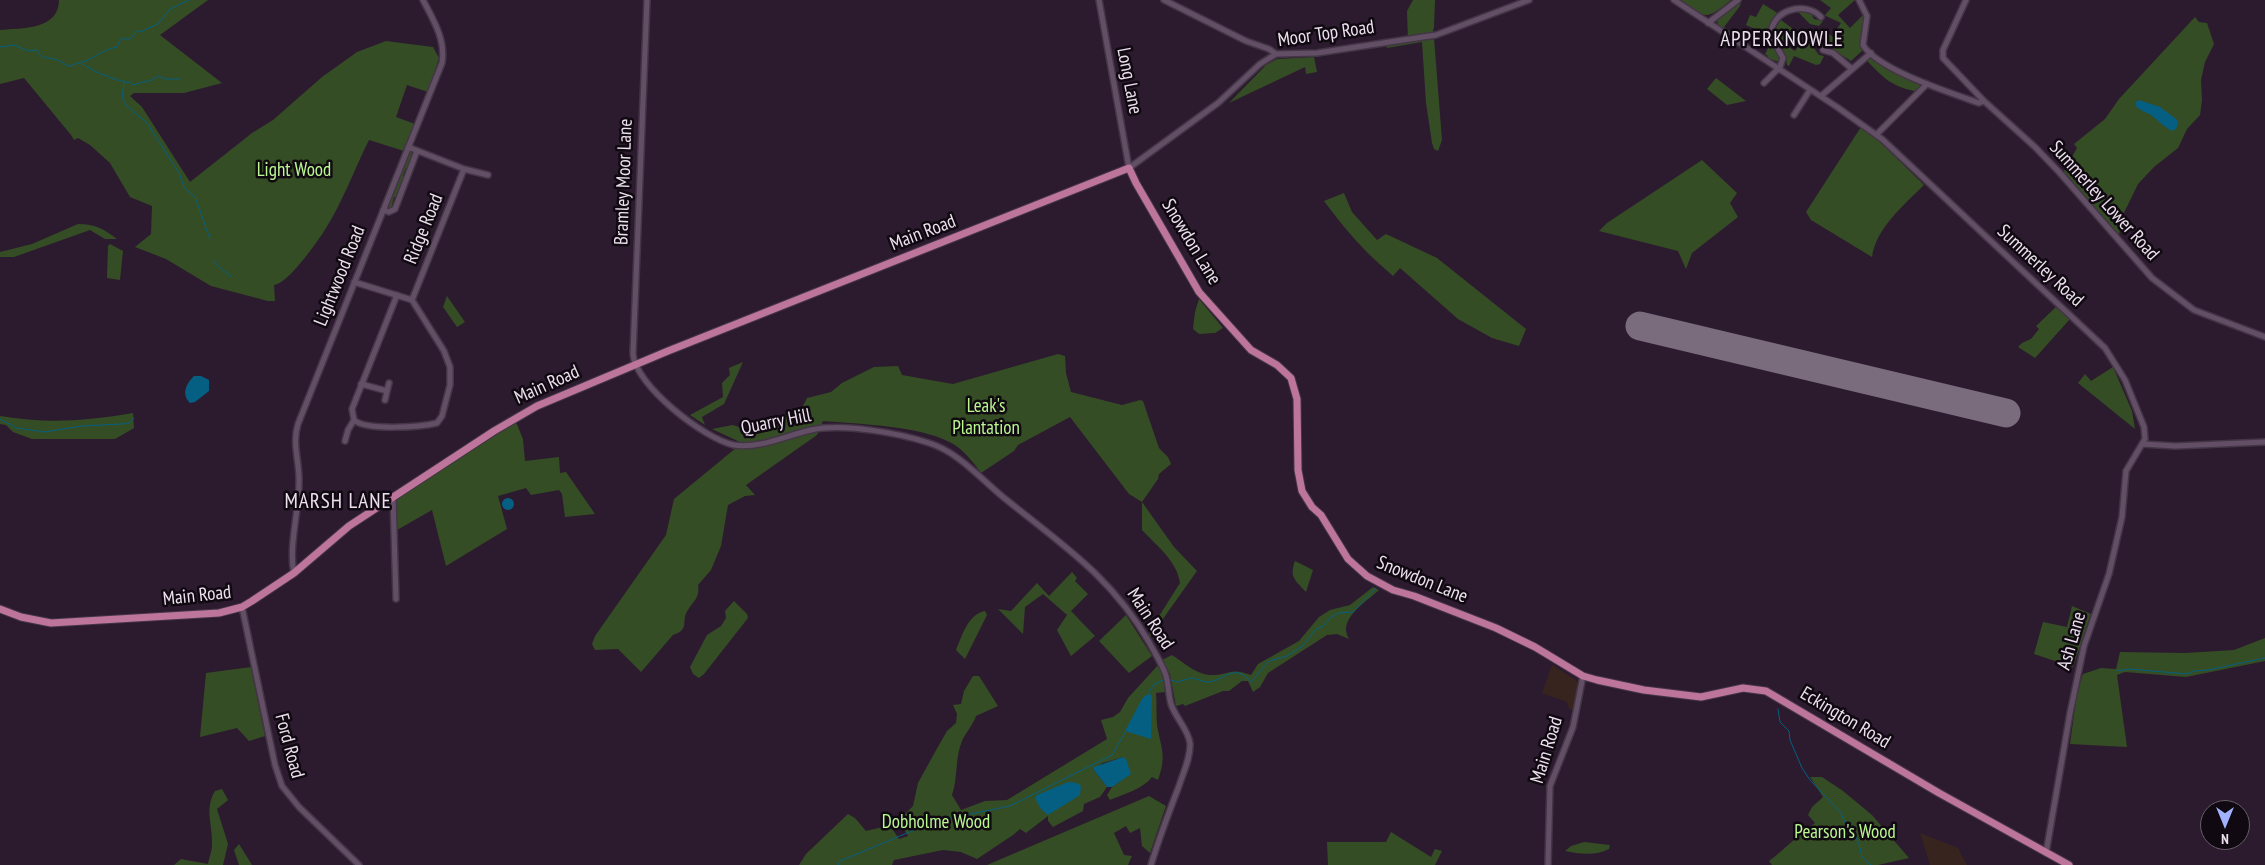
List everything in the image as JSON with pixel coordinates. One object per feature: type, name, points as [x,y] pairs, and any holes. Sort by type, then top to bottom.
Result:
[{"type":"main road","name":"Main Road","points":[[0,609],[21,617],[51,623],[219,613],[242,607],[294,572],[336,536],[522,414],[635,365],[1130,168]]},
{"type":"main road","name":"Snowdon Lane","points":[[1130,168],[1136,183],[1199,292],[1251,350],[1277,366],[1291,378],[1297,399],[1298,470],[1302,491],[1312,507],[1321,515],[1348,559],[1377,584],[1496,628],[1534,647],[1583,676]]},
{"type":"main road","name":"Eckington Road","points":[[1583,676],[1621,686],[1701,697],[1743,688],[1766,691],[1938,793],[2069,865]]},
{"type":"street","name":"Lightwood Road","points":[[294,572],[293,557],[299,478],[296,431],[443,55],[440,36],[424,0]]},
{"type":"street","name":"Bramley Moor Lane","points":[[635,365],[633,354],[646,0]]},
{"type":"street","name":"Long Lane","points":[[1099,0],[1130,168]]},
{"type":"street","points":[[1164,0],[1246,42],[1269,49],[1276,54]]},
{"type":"street","name":"Moor Top Road","points":[[1130,168],[1218,103],[1260,64],[1276,54],[1317,53],[1436,35],[1529,0]]},
{"type":"street","name":"Summerley Road","points":[[1674,0],[1821,96],[1876,135],[2105,348],[2125,380],[2139,412],[2145,434],[2143,444]]},
{"type":"street","points":[[1708,23],[1738,0]]},
{"type":"street","points":[[1859,0],[1867,16],[1863,45],[1871,53],[1909,77],[1979,103],[1984,102]]},
{"type":"street","name":"Summerley Lower Road","points":[[1966,0],[1942,54],[1984,102],[2035,147],[2139,264],[2163,287],[2194,310],[2265,337]]},
{"type":"street","points":[[1764,83],[1779,69],[1783,58],[1771,36],[1774,24],[1795,8],[1811,9],[1819,16]]},
{"type":"street","points":[[1823,50],[1833,53],[1852,69]]},
{"type":"street","points":[[1821,96],[1871,53]]},
{"type":"street","points":[[1876,135],[1927,84]]},
{"type":"street","points":[[1794,115],[1810,90]]},
{"type":"street","points":[[408,147],[464,169],[488,175]]},
{"type":"street","points":[[383,210],[389,212],[395,209],[417,151]]},
{"type":"street","name":"Ridge Road","points":[[412,300],[464,169]]},
{"type":"street","points":[[354,282],[412,300],[449,361],[451,379],[440,420],[434,424],[365,425],[354,420]]},
{"type":"street","points":[[345,441],[345,433],[354,420],[352,409],[397,295]]},
{"type":"street","name":"Quarry Hill","points":[[635,365],[656,393],[678,414],[704,433],[730,444],[753,445],[825,427],[880,432],[929,443],[951,453]]},
{"type":"street","points":[[385,400],[389,383]]},
{"type":"street","points":[[361,384],[387,391]]},
{"type":"street","points":[[2143,444],[2175,446],[2265,442]]},
{"type":"street","name":"Ash Lane","points":[[2046,853],[2070,713],[2084,646],[2113,556],[2122,517],[2126,471],[2143,444]]},
{"type":"street","name":"Main Road","points":[[951,453],[1050,533],[1102,579],[1133,615],[1167,679],[1173,709],[1188,736],[1189,751],[1151,865]]},
{"type":"street","points":[[393,497],[396,599]]},
{"type":"street","name":"Ford Road","points":[[242,607],[275,765],[282,786],[299,807],[359,865]]},
{"type":"street","name":"Main Road","points":[[1548,865],[1550,786],[1573,727],[1583,676]]},
{"type":"shaded area","points":[[1552,665],[1576,680],[1579,685],[1575,710],[1569,709],[1567,702],[1542,693]]},
{"type":"shaded area","points":[[1920,833],[1958,848],[1967,865],[1930,865]]},
{"type":"green space","name":"Light Wood","points":[[59,0],[208,0],[160,35],[222,83],[184,93],[134,93],[130,96],[142,107],[190,182],[252,133],[273,120],[322,77],[357,52],[386,41],[433,47],[439,58],[428,92],[407,85],[396,117],[415,124],[404,151],[369,140],[343,197],[326,228],[310,251],[287,278],[274,285],[275,301],[268,301],[211,286],[166,259],[135,247],[151,234],[152,206],[130,197],[110,163],[90,145],[78,138],[74,140],[24,78],[0,84],[0,30],[28,28],[46,22],[53,17]]},
{"type":"green space","points":[[1413,0],[1435,0],[1434,27],[1431,40],[1434,38],[1442,140],[1438,151],[1434,149],[1432,143],[1426,103],[1422,42],[1387,48],[1386,45],[1408,41],[1407,11]]},
{"type":"green space","points":[[1680,0],[1731,0],[1716,12],[1706,15],[1701,14]]},
{"type":"green space","points":[[1741,0],[1740,6],[1724,27],[1734,36],[1718,26],[1717,20]]},
{"type":"green space","points":[[1820,0],[1855,0],[1838,15],[1850,28],[1863,15],[1864,23],[1861,45],[1863,50],[1851,61],[1825,45],[1818,44],[1814,48],[1819,55],[1824,56],[1820,64],[1816,65],[1794,56],[1789,66],[1775,32],[1781,20],[1793,29],[1784,44],[1795,51],[1804,39],[1813,45],[1821,28],[1833,37],[1837,32],[1836,30],[1841,23],[1825,15],[1831,8]]},
{"type":"green space","points":[[1763,4],[1779,14],[1770,24],[1768,35],[1746,25],[1750,15],[1756,17]]},
{"type":"green space","points":[[1797,11],[1810,12],[1814,19],[1823,21],[1819,26],[1810,24]]},
{"type":"green space","points":[[2195,17],[2199,22],[2207,23],[2214,44],[2205,62],[2201,80],[2202,100],[2200,115],[2187,129],[2178,148],[2154,167],[2138,184],[2122,217],[2119,235],[2063,173],[2077,148],[2074,144],[2105,119],[2119,99]]},
{"type":"green space","points":[[1771,43],[1780,55],[1779,62],[1767,58],[1768,56],[1765,54]]},
{"type":"green space","points":[[1870,56],[1923,85],[1919,92],[1890,82],[1867,61]]},
{"type":"green space","points":[[1314,57],[1317,72],[1306,74],[1305,67],[1229,103],[1266,65],[1277,59]]},
{"type":"green space","points":[[1716,78],[1746,101],[1727,105],[1707,89]]},
{"type":"green space","points":[[1861,127],[1878,140],[1924,185],[1885,227],[1879,236],[1872,257],[1811,220],[1806,212]]},
{"type":"green space","points":[[410,152],[414,153],[409,168],[406,168],[403,175],[405,178],[398,197],[394,197],[392,210],[387,210]]},
{"type":"green space","points":[[1702,160],[1737,193],[1730,203],[1738,217],[1692,253],[1686,269],[1678,251],[1599,231],[1607,223]]},
{"type":"green space","points":[[1344,193],[1352,212],[1377,240],[1386,234],[1437,258],[1526,329],[1519,346],[1492,338],[1458,319],[1400,268],[1393,276],[1356,241],[1324,201]]},
{"type":"green space","points":[[78,224],[99,228],[117,239],[105,239],[90,230],[14,257],[0,257],[0,252],[32,244]]},
{"type":"green space","points":[[110,244],[123,251],[120,280],[107,278],[108,246]]},
{"type":"green space","points":[[447,296],[465,322],[457,327],[443,307]]},
{"type":"green space","points":[[1199,299],[1223,328],[1215,333],[1199,334],[1193,329]]},
{"type":"green space","points":[[2057,306],[2070,319],[2035,358],[2018,347],[2031,339],[2039,329],[2036,326]]},
{"type":"green space","name":"Leak's Plantation","points":[[1058,354],[1065,356],[1066,373],[1071,392],[1122,405],[1140,400],[1143,401],[1159,448],[1168,457],[1171,464],[1159,474],[1158,479],[1142,502],[1129,494],[1070,417],[1018,445],[1014,451],[981,473],[963,451],[955,445],[927,434],[891,427],[823,421],[817,435],[746,485],[755,495],[745,496],[728,505],[721,546],[711,570],[698,585],[697,596],[686,614],[684,627],[673,635],[641,672],[618,649],[595,650],[592,644],[595,636],[666,535],[674,499],[742,443],[712,429],[733,425],[750,431],[802,408],[807,398],[831,392],[842,383],[874,367],[898,366],[902,375],[953,384]]},
{"type":"green space","points":[[743,362],[724,404],[702,417],[705,425],[690,415],[723,397],[722,383],[730,375],[729,368]]},
{"type":"green space","points":[[2113,367],[2132,411],[2135,429],[2078,383],[2085,374],[2091,381]]},
{"type":"green space","points":[[133,413],[134,428],[115,439],[32,439],[13,432],[6,425],[0,424],[0,416],[66,421]]},
{"type":"green space","points":[[516,422],[523,439],[525,461],[559,457],[560,473],[566,472],[595,514],[565,517],[562,494],[559,490],[531,495],[526,488],[498,496],[507,529],[446,566],[432,510],[397,530],[397,499]]},
{"type":"green space","points":[[1142,502],[1174,547],[1197,571],[1150,637],[1149,632],[1180,583],[1171,561],[1142,530]]},
{"type":"green space","points":[[1295,561],[1313,570],[1306,592],[1294,578],[1293,566]]},
{"type":"green space","points":[[1072,572],[1077,578],[1075,581],[1088,594],[1071,611],[1095,636],[1071,656],[1057,630],[1067,615],[1043,594],[1025,607],[1023,634],[998,609],[1011,611],[1037,583],[1049,596]]},
{"type":"green space","points":[[1373,587],[1379,590],[1360,606],[1350,618],[1346,632],[1349,639],[1337,634],[1327,635],[1268,673],[1260,687],[1253,692],[1248,681],[1242,681],[1229,691],[1223,691],[1185,706],[1183,704],[1176,706],[1170,674],[1162,660],[1172,655],[1190,668],[1211,675],[1234,671],[1251,675],[1258,664],[1299,641],[1319,617],[1330,610],[1350,605]]},
{"type":"green space","points":[[734,601],[747,614],[748,618],[699,678],[693,674],[690,667],[707,635],[721,626],[726,618],[725,611]]},
{"type":"green space","points":[[2072,606],[2091,614],[2073,667],[2034,654],[2043,622],[2067,627]]},
{"type":"green space","points":[[985,611],[987,615],[965,659],[956,650],[966,626],[974,616]]},
{"type":"green space","points":[[1126,615],[1152,656],[1129,673],[1099,641]]},
{"type":"green space","points":[[2265,638],[2265,661],[2186,677],[2125,672],[2117,675],[2127,747],[2070,744],[2077,693],[2083,674],[2101,668],[2116,669],[2120,652],[2185,653],[2234,650]]},
{"type":"green space","name":"Dobholme Wood","points":[[1159,664],[1163,675],[1165,692],[1156,693],[1157,725],[1163,758],[1158,780],[1152,777],[1138,788],[1110,800],[1107,795],[1112,787],[1130,774],[1123,757],[1103,763],[1093,769],[1107,787],[1100,797],[1084,804],[1083,811],[1053,827],[1048,821],[1048,816],[1026,833],[1020,829],[977,859],[961,852],[943,850],[894,860],[892,865],[799,865],[806,854],[848,814],[855,818],[866,831],[887,826],[893,830],[899,839],[908,836],[903,827],[902,817],[913,806],[918,783],[947,731],[956,723],[957,714],[953,705],[961,704],[964,691],[973,676],[979,676],[998,706],[976,716],[962,741],[958,754],[952,795],[961,810],[985,801],[1007,800],[1107,739],[1101,720],[1113,717],[1120,712],[1128,698]]},
{"type":"green space","points":[[251,667],[265,736],[249,741],[237,728],[200,737],[206,673]]},
{"type":"green space","name":"Pearson's Wood","points":[[1810,777],[1822,777],[1843,791],[1872,815],[1909,858],[1878,865],[1772,865],[1769,861],[1815,823],[1808,815],[1812,807],[1823,797]]},
{"type":"green space","points":[[222,789],[228,800],[217,809],[228,844],[223,865],[174,865],[181,859],[208,864],[212,850],[210,804],[215,791]]},
{"type":"green space","points":[[1149,796],[1166,806],[1150,853],[1142,846],[1140,828],[1130,833],[1126,826],[1114,833],[1124,855],[1132,856],[1128,865],[987,865]]},
{"type":"green space","points":[[1391,832],[1431,857],[1435,849],[1442,851],[1435,865],[1328,865],[1327,842],[1386,842]]},
{"type":"green space","points":[[1584,842],[1610,845],[1609,849],[1593,854],[1565,851],[1571,846]]},
{"type":"green space","points":[[239,844],[252,865],[239,865],[234,850]]},
{"type":"water","points":[[2139,100],[2160,107],[2176,119],[2178,122],[2176,129],[2172,131],[2154,117],[2137,108],[2135,105]]},
{"type":"water","points":[[194,376],[201,376],[209,380],[209,391],[195,402],[190,403],[185,393],[189,382]]},
{"type":"water","points":[[506,498],[510,498],[514,504],[510,510],[506,510],[502,506],[502,502]]},
{"type":"water","points":[[1150,694],[1152,696],[1151,739],[1125,731],[1142,699]]},
{"type":"water","points":[[1123,757],[1126,759],[1131,774],[1112,787],[1107,787],[1093,769],[1094,767]]},
{"type":"water","points":[[1068,782],[1077,783],[1081,786],[1080,795],[1048,815],[1041,809],[1035,798],[1037,795]]},
{"type":"waterway","points":[[0,47],[15,45],[28,51],[37,50],[41,56],[71,66],[117,47],[120,40],[125,38],[129,40],[137,31],[140,32],[158,24],[170,9],[189,0]]},
{"type":"waterway","points":[[81,63],[104,75],[129,82],[133,85],[149,81],[158,76],[165,79],[180,79]]},
{"type":"waterway","points":[[124,82],[122,98],[127,106],[147,123],[179,173],[184,187],[195,197],[210,239]]},
{"type":"waterway","points":[[213,260],[232,277]]},
{"type":"waterway","points":[[0,419],[17,428],[44,432],[82,426],[129,423],[134,418]]},
{"type":"waterway","points":[[1169,679],[1176,682],[1192,678],[1208,682],[1229,674],[1239,673],[1251,682],[1269,661],[1287,656],[1303,646],[1316,629],[1323,626],[1338,613],[1353,612],[1376,588]]},
{"type":"waterway","points":[[2117,671],[2129,669],[2187,674],[2194,671],[2208,670],[2265,658]]},
{"type":"waterway","points":[[1147,695],[1154,684],[1166,679]]},
{"type":"waterway","points":[[1778,709],[1780,722],[1789,731],[1790,740],[1802,768],[1810,780],[1841,813],[1847,827],[1855,835],[1862,857],[1871,865]]},
{"type":"waterway","points":[[838,865],[840,861],[936,821],[1010,806],[1112,755],[1126,731]]},
{"type":"runway","points":[[1640,326],[2006,413]]},
{"type":"district","name":"APPERKNOWLE","points":[[1782,40]]},
{"type":"district","name":"MARSH LANE","points":[[338,502]]}]
